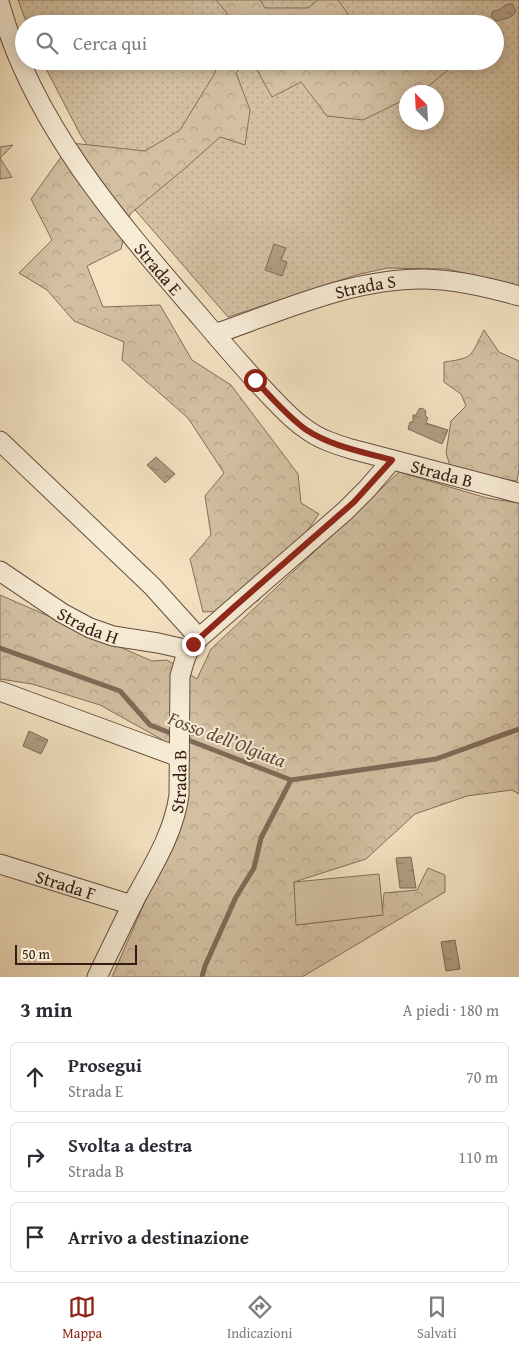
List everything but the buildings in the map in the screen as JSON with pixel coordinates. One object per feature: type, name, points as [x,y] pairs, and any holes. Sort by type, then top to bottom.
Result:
[{"type":"street","name":"Strada E","points":[[0,5],[15,47]]},
{"type":"street","name":"Strada E","points":[[24,70],[35,94],[66,149],[123,226],[215,334],[288,414],[306,430],[328,441],[392,460]]},
{"type":"street","name":"Strada S","points":[[215,334],[294,305],[349,289],[388,282],[423,279],[449,281],[485,286],[519,296]]},
{"type":"street","points":[[0,440],[152,586],[194,644]]},
{"type":"street","name":"Strada B","points":[[97,977],[168,835],[176,814],[179,795],[180,676],[184,659],[194,644],[354,502],[392,460],[519,494]]},
{"type":"street","name":"Strada H","points":[[0,571],[62,613],[90,628],[113,636],[158,643],[194,644]]},
{"type":"street","points":[[0,691],[179,743]]},
{"type":"street","name":"Strada F","points":[[0,864],[132,905]]},
{"type":"green space","points":[[18,0],[519,0],[519,286],[447,269],[387,268],[356,275],[228,317],[117,189],[81,136],[47,70],[504,70],[504,15],[24,15]]},
{"type":"green space","points":[[216,0],[260,0],[265,8],[308,8],[318,0],[338,0],[349,15],[227,15]]},
{"type":"green space","points":[[216,70],[239,70],[236,73],[250,110],[245,145],[220,137],[130,214],[121,249],[87,266],[103,307],[160,305],[192,360],[231,385],[298,474],[301,503],[319,514],[258,601],[223,611],[203,612],[190,559],[211,535],[205,496],[224,473],[188,418],[122,360],[124,342],[74,321],[47,290],[19,273],[52,240],[31,199],[71,143],[145,151],[180,130]]},
{"type":"green space","points":[[257,70],[448,70],[430,85],[399,85],[399,102],[363,120],[327,116],[301,82],[272,97]]},
{"type":"green space","points":[[13,145],[0,158],[0,147]]},
{"type":"green space","points":[[0,158],[12,177],[0,179]]},
{"type":"green space","points":[[484,330],[499,352],[519,361],[519,469],[517,481],[452,472],[446,453],[451,421],[466,406],[461,394],[444,382],[444,362],[467,357]]},
{"type":"green space","points":[[399,472],[487,498],[519,503],[519,794],[512,790],[467,796],[415,814],[366,859],[294,882],[297,925],[382,915],[384,893],[417,890],[428,868],[445,875],[445,892],[302,977],[112,977],[185,810],[187,756],[161,739],[100,705],[32,684],[0,679],[0,595],[152,661],[167,660],[197,679],[211,649]]},
{"type":"green space","points":[[379,874],[383,915],[296,925],[294,882]]},
{"type":"water","points":[[507,4],[512,4],[516,11],[512,16],[504,19],[504,15],[491,15],[493,11],[499,10]]},
{"type":"water","points":[[274,244],[286,248],[281,260],[287,262],[282,276],[265,270]]},
{"type":"water","points":[[422,408],[426,411],[425,415],[428,418],[426,423],[448,430],[442,444],[408,429],[410,422],[413,422],[413,415],[416,415],[419,409]]},
{"type":"water","points":[[156,457],[175,474],[165,483],[147,465]]},
{"type":"water","points":[[29,731],[48,740],[41,754],[23,746]]},
{"type":"water","points":[[411,857],[416,888],[400,888],[396,858]]},
{"type":"water","points":[[455,940],[460,969],[446,971],[441,942]]},
{"type":"waterway","name":"Fosso dell’Olgiata","points":[[0,648],[120,691],[150,725],[175,735]]},
{"type":"waterway","name":"Fosso dell’Olgiata","points":[[183,738],[291,780],[436,759],[519,729]]},
{"type":"waterway","points":[[202,977],[205,966],[236,897],[254,868],[261,838],[291,780]]},
{"type":"route","points":[[193,644],[354,502],[392,460],[328,441],[306,430],[255,380]]}]
